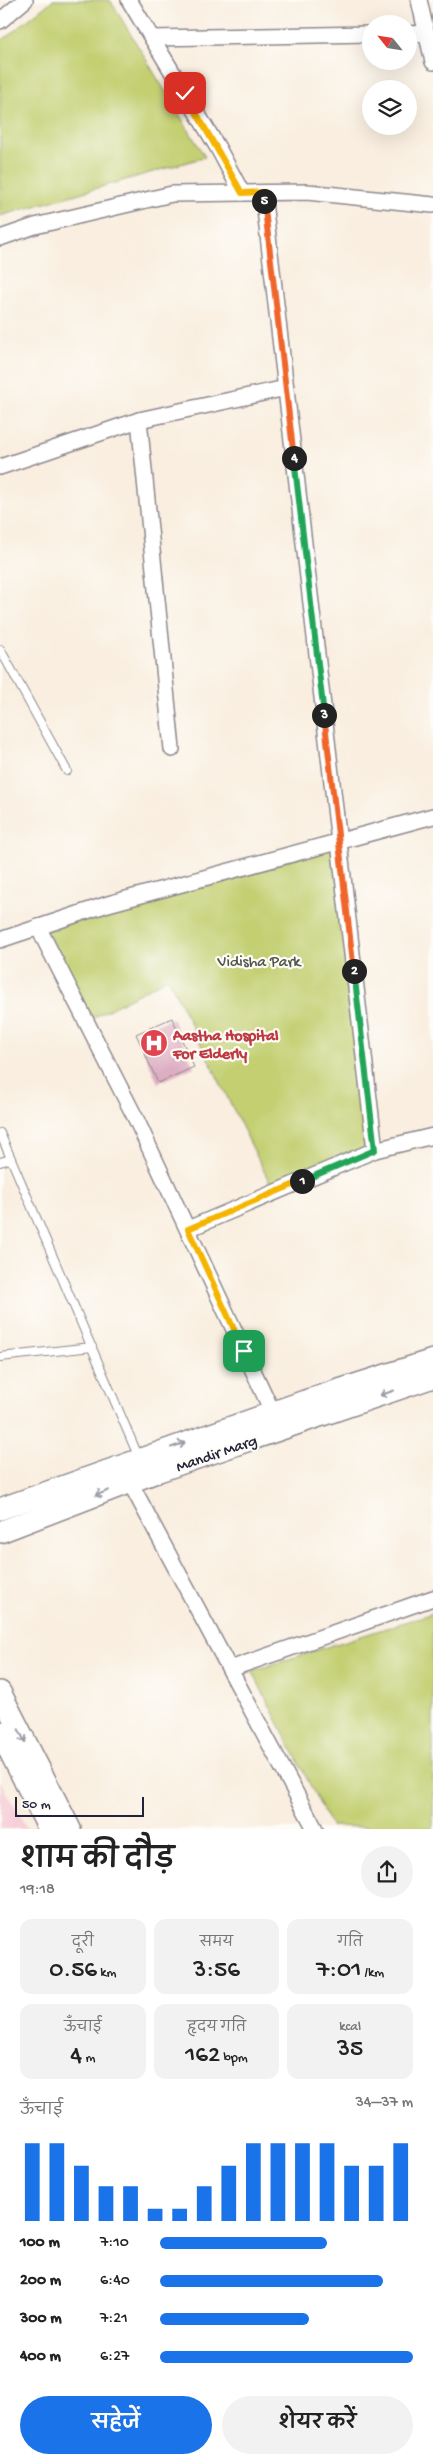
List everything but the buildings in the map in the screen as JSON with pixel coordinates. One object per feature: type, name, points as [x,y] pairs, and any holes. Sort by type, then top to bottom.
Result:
[{"type":"main road","points":[[0,1508],[135,1471],[276,1421],[433,1360]]},
{"type":"main road","points":[[276,1421],[433,1377]]},
{"type":"main road","points":[[0,1532],[135,1471]]},
{"type":"main road","points":[[0,1692],[70,1829]]},
{"type":"main road","points":[[0,1732],[49,1829]]},
{"type":"street","points":[[0,21],[25,0]]},
{"type":"street","points":[[129,0],[218,148],[242,193]]},
{"type":"street","points":[[419,0],[433,62]]},
{"type":"street","points":[[418,33],[426,33]]},
{"type":"street","points":[[152,38],[362,34]]},
{"type":"street","points":[[264,192],[375,1150]]},
{"type":"street","points":[[0,238],[35,226],[172,194],[306,192],[433,205]]},
{"type":"street","points":[[0,467],[138,420],[286,388]]},
{"type":"street","points":[[138,420],[172,749]]},
{"type":"street","points":[[0,940],[108,904],[433,816]]},
{"type":"street","points":[[38,927],[136,1118],[276,1421]]},
{"type":"street","points":[[188,1229],[375,1150],[433,1136]]},
{"type":"street","points":[[135,1471],[230,1669],[315,1829]]},
{"type":"street","points":[[230,1669],[433,1598]]},
{"type":"lane","points":[[0,649],[67,771]]},
{"type":"lane","points":[[0,1133],[92,1348],[135,1471]]},
{"type":"lane","points":[[0,1162],[11,1159]]},
{"type":"lane","points":[[0,1357],[92,1348]]},
{"type":"shaded area","points":[[0,1780],[27,1829],[0,1829]]},
{"type":"green space","points":[[53,0],[110,0],[205,157],[0,216],[0,42]]},
{"type":"green space","name":"Vidisha Park","points":[[335,847],[369,1148],[272,1187],[168,978],[91,1019],[46,931],[122,906]]},
{"type":"green space","points":[[433,1613],[433,1829],[331,1826],[252,1671]]},
{"type":"place","name":"Aastha Hospital For Elderly","points":[[154,1043]]},
{"type":"route","points":[[185,93],[242,193],[264,192],[375,1150],[188,1229],[244,1351]]}]
